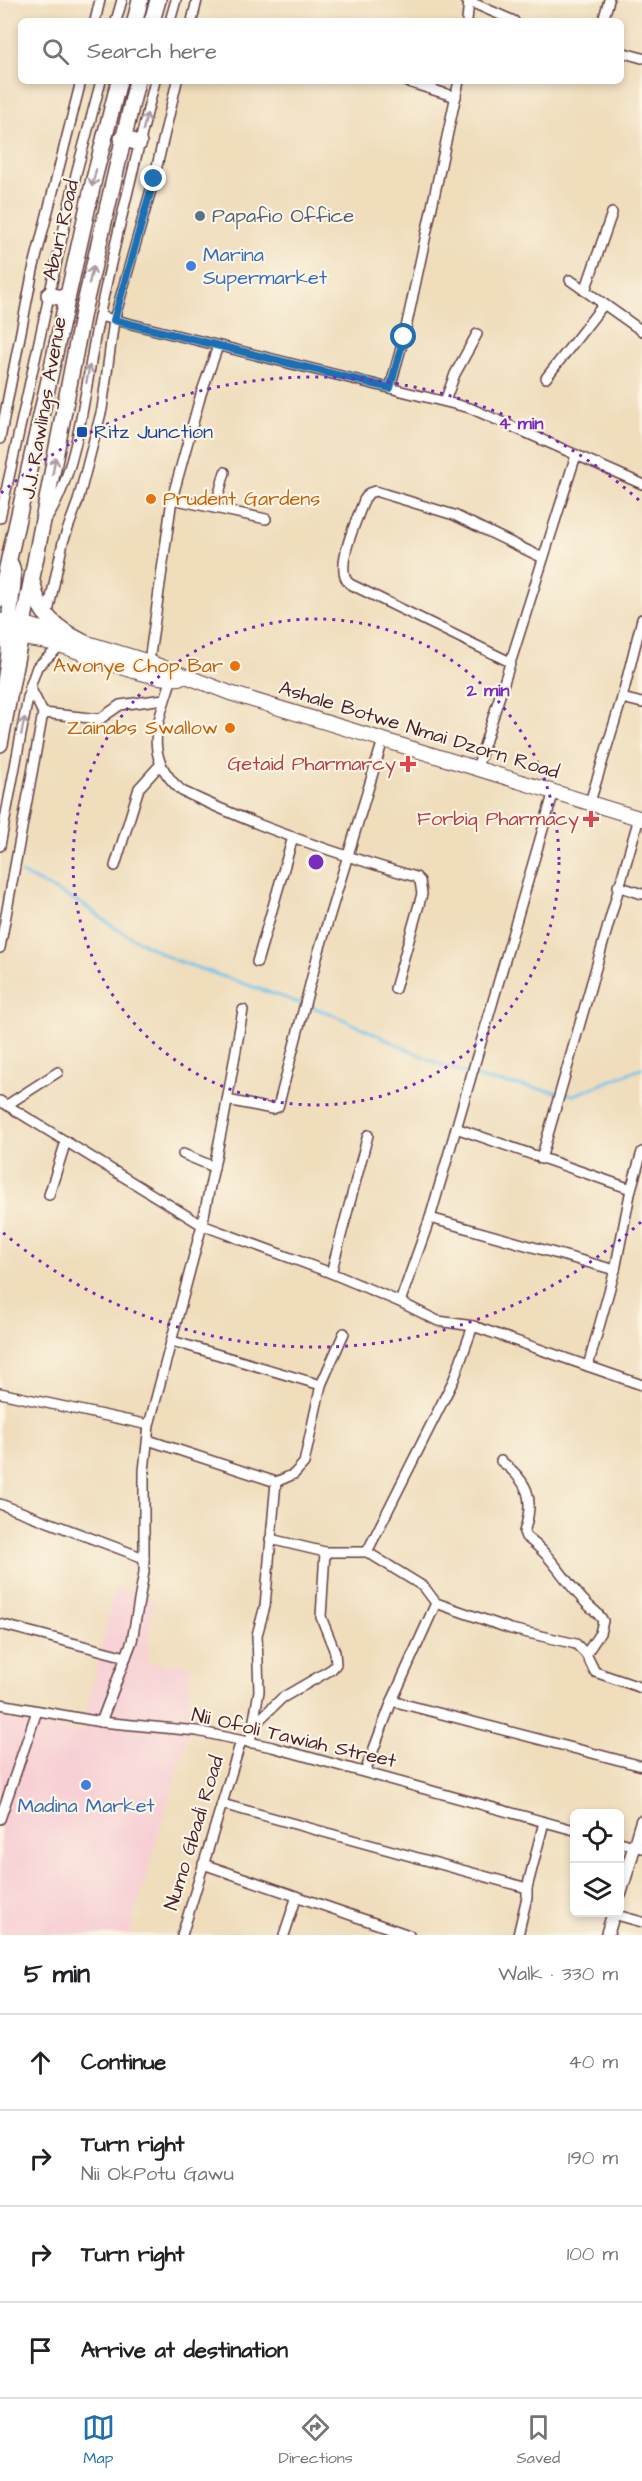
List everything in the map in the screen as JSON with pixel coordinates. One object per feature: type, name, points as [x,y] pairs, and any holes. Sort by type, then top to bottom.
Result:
[{"type":"highway","points":[[136,18],[140,0]]},
{"type":"highway","points":[[153,18],[158,0]]},
{"type":"highway","name":"Aburi Road","points":[[0,599],[94,179],[118,84]]},
{"type":"highway","name":"J.J. Rawlings Avenue","points":[[0,744],[5,717],[9,627],[32,577],[83,312],[136,84]]},
{"type":"highway","points":[[122,138],[140,143]]},
{"type":"highway","points":[[49,295],[67,299]]},
{"type":"highway","points":[[9,559],[15,583],[9,627]]},
{"type":"highway","points":[[32,577],[35,596],[47,617],[63,632],[83,642]]},
{"type":"main road","points":[[9,627],[83,642],[149,662],[177,676]]},
{"type":"main road","points":[[9,627],[148,674],[177,676]]},
{"type":"main road","name":"Ashale Botwe Nmai Dzorn Road","points":[[177,676],[640,819]]},
{"type":"street","points":[[96,18],[100,0]]},
{"type":"street","points":[[117,18],[122,0]]},
{"type":"street","points":[[171,18],[176,0]]},
{"type":"street","points":[[193,18],[197,0]]},
{"type":"street","points":[[604,18],[609,0]]},
{"type":"street","points":[[467,18],[468,1],[507,18]]},
{"type":"street","points":[[624,53],[642,58]]},
{"type":"street","points":[[0,439],[33,270],[80,84]]},
{"type":"street","points":[[0,517],[76,174],[99,84]]},
{"type":"street","points":[[44,524],[62,493],[74,446],[99,316],[154,84]]},
{"type":"street","points":[[47,617],[63,542],[78,501],[97,429],[114,320],[154,179],[176,84]]},
{"type":"street","points":[[415,84],[456,97]]},
{"type":"street","points":[[390,388],[404,337],[458,84]]},
{"type":"street","points":[[585,291],[612,213]]},
{"type":"street","points":[[570,280],[642,331]]},
{"type":"street","points":[[546,378],[604,304]]},
{"type":"street","points":[[99,316],[445,401],[509,424],[642,484]]},
{"type":"street","points":[[445,401],[455,374],[477,334]]},
{"type":"street","points":[[149,662],[172,499],[201,394],[218,346]]},
{"type":"street","points":[[477,768],[576,455]]},
{"type":"street","points":[[215,508],[225,472]]},
{"type":"street","points":[[510,662],[350,584],[343,573],[343,561],[364,500],[369,493],[375,491],[454,515],[543,558]]},
{"type":"street","points":[[172,499],[266,519]]},
{"type":"street","points":[[590,802],[642,619]]},
{"type":"street","points":[[0,846],[30,687],[37,667],[56,650],[58,645]]},
{"type":"street","points":[[177,676],[164,699],[158,724],[159,766],[168,779],[182,791],[348,858],[416,877],[422,887],[422,894],[395,989]]},
{"type":"street","points":[[0,948],[43,713],[30,687]]},
{"type":"street","points":[[621,698],[642,703]]},
{"type":"street","points":[[43,713],[100,719],[120,705],[164,699]]},
{"type":"street","points":[[227,1100],[272,1109],[278,1107],[318,954],[382,740]]},
{"type":"street","points":[[115,866],[139,788],[159,766]]},
{"type":"street","points":[[400,1302],[430,1218],[554,791]]},
{"type":"street","points":[[542,1159],[618,886],[640,819]]},
{"type":"street","points":[[257,962],[292,837]]},
{"type":"street","points":[[618,886],[642,894]]},
{"type":"street","points":[[101,1722],[132,1641],[144,1558],[144,1482],[149,1425],[202,1225],[243,1010]]},
{"type":"street","points":[[58,1072],[3,1103],[202,1225],[331,1273],[438,1321],[473,1326],[642,1385]]},
{"type":"street","points":[[456,1128],[631,1189]]},
{"type":"street","points":[[331,1273],[368,1135]]},
{"type":"street","points":[[49,1195],[66,1141]]},
{"type":"street","points":[[588,1366],[615,1270],[631,1189],[642,1152]]},
{"type":"street","points":[[183,1154],[214,1167]]},
{"type":"street","points":[[430,1218],[615,1270]]},
{"type":"street","points":[[367,1552],[454,1379],[473,1326]]},
{"type":"street","points":[[147,1440],[276,1482],[294,1474],[304,1463],[321,1385],[344,1333]]},
{"type":"street","points":[[172,1341],[321,1385]]},
{"type":"street","points":[[0,1394],[149,1425]]},
{"type":"street","points":[[501,1461],[518,1473],[527,1490],[530,1512],[524,1533],[526,1537],[552,1560],[587,1605],[599,1614],[603,1621],[600,1633],[586,1654]]},
{"type":"street","name":"Numo Gbadi Road","points":[[182,1935],[222,1804],[245,1742],[255,1725],[259,1691],[256,1635],[265,1606],[276,1482]]},
{"type":"street","points":[[0,1504],[144,1558]]},
{"type":"street","points":[[270,1539],[325,1552],[367,1552],[424,1587],[436,1603],[511,1629],[576,1644],[586,1654],[595,1672],[642,1688]]},
{"type":"street","points":[[255,1725],[282,1698],[333,1669],[336,1664],[335,1652],[321,1617],[325,1552]]},
{"type":"street","points":[[365,1772],[392,1701],[436,1603]]},
{"type":"street","points":[[0,1624],[126,1657]]},
{"type":"street","points":[[392,1701],[642,1766]]},
{"type":"street","name":"Nii Ofoli Tawiah Street","points":[[0,1704],[101,1722],[197,1731],[365,1772],[570,1829]]},
{"type":"street","points":[[0,1819],[37,1711]]},
{"type":"street","points":[[222,1804],[526,1888]]},
{"type":"street","points":[[624,1884],[638,1847],[642,1821]]},
{"type":"street","points":[[518,1935],[526,1904],[526,1888],[544,1822]]},
{"type":"street","points":[[203,1864],[410,1935]]},
{"type":"street","points":[[284,1935],[297,1896]]},
{"type":"street","points":[[624,1916],[642,1922]]},
{"type":"street","points":[[607,1935],[612,1917]]},
{"type":"shaded area","name":"Madina Market","points":[[114,1589],[153,1599],[147,1663],[190,1665],[190,1728],[129,1935],[0,1935],[0,1717],[82,1733]]},
{"type":"waterway","points":[[21,873],[84,905],[115,928],[172,959],[332,1014],[446,1067],[486,1080],[574,1095],[642,1068]]},
{"type":"place","name":"Papafio Office","points":[[200,216]]},
{"type":"place","name":"Marina Supermarket","points":[[191,266]]},
{"type":"place","name":"Ritz Junction","points":[[82,432]]},
{"type":"place","name":"Prudent Gardens","points":[[151,499]]},
{"type":"place","name":"Awonye Chop Bar","points":[[235,666]]},
{"type":"place","name":"Zainabs Swallow","points":[[230,728]]},
{"type":"place","name":"Getaid Pharmarcy","points":[[408,764]]},
{"type":"place","name":"Forbiq Pharmacy","points":[[591,819]]},
{"type":"place","name":"Madina Market","points":[[86,1785]]},
{"type":"route","points":[[154,179],[114,320],[390,388],[404,337]]}]
